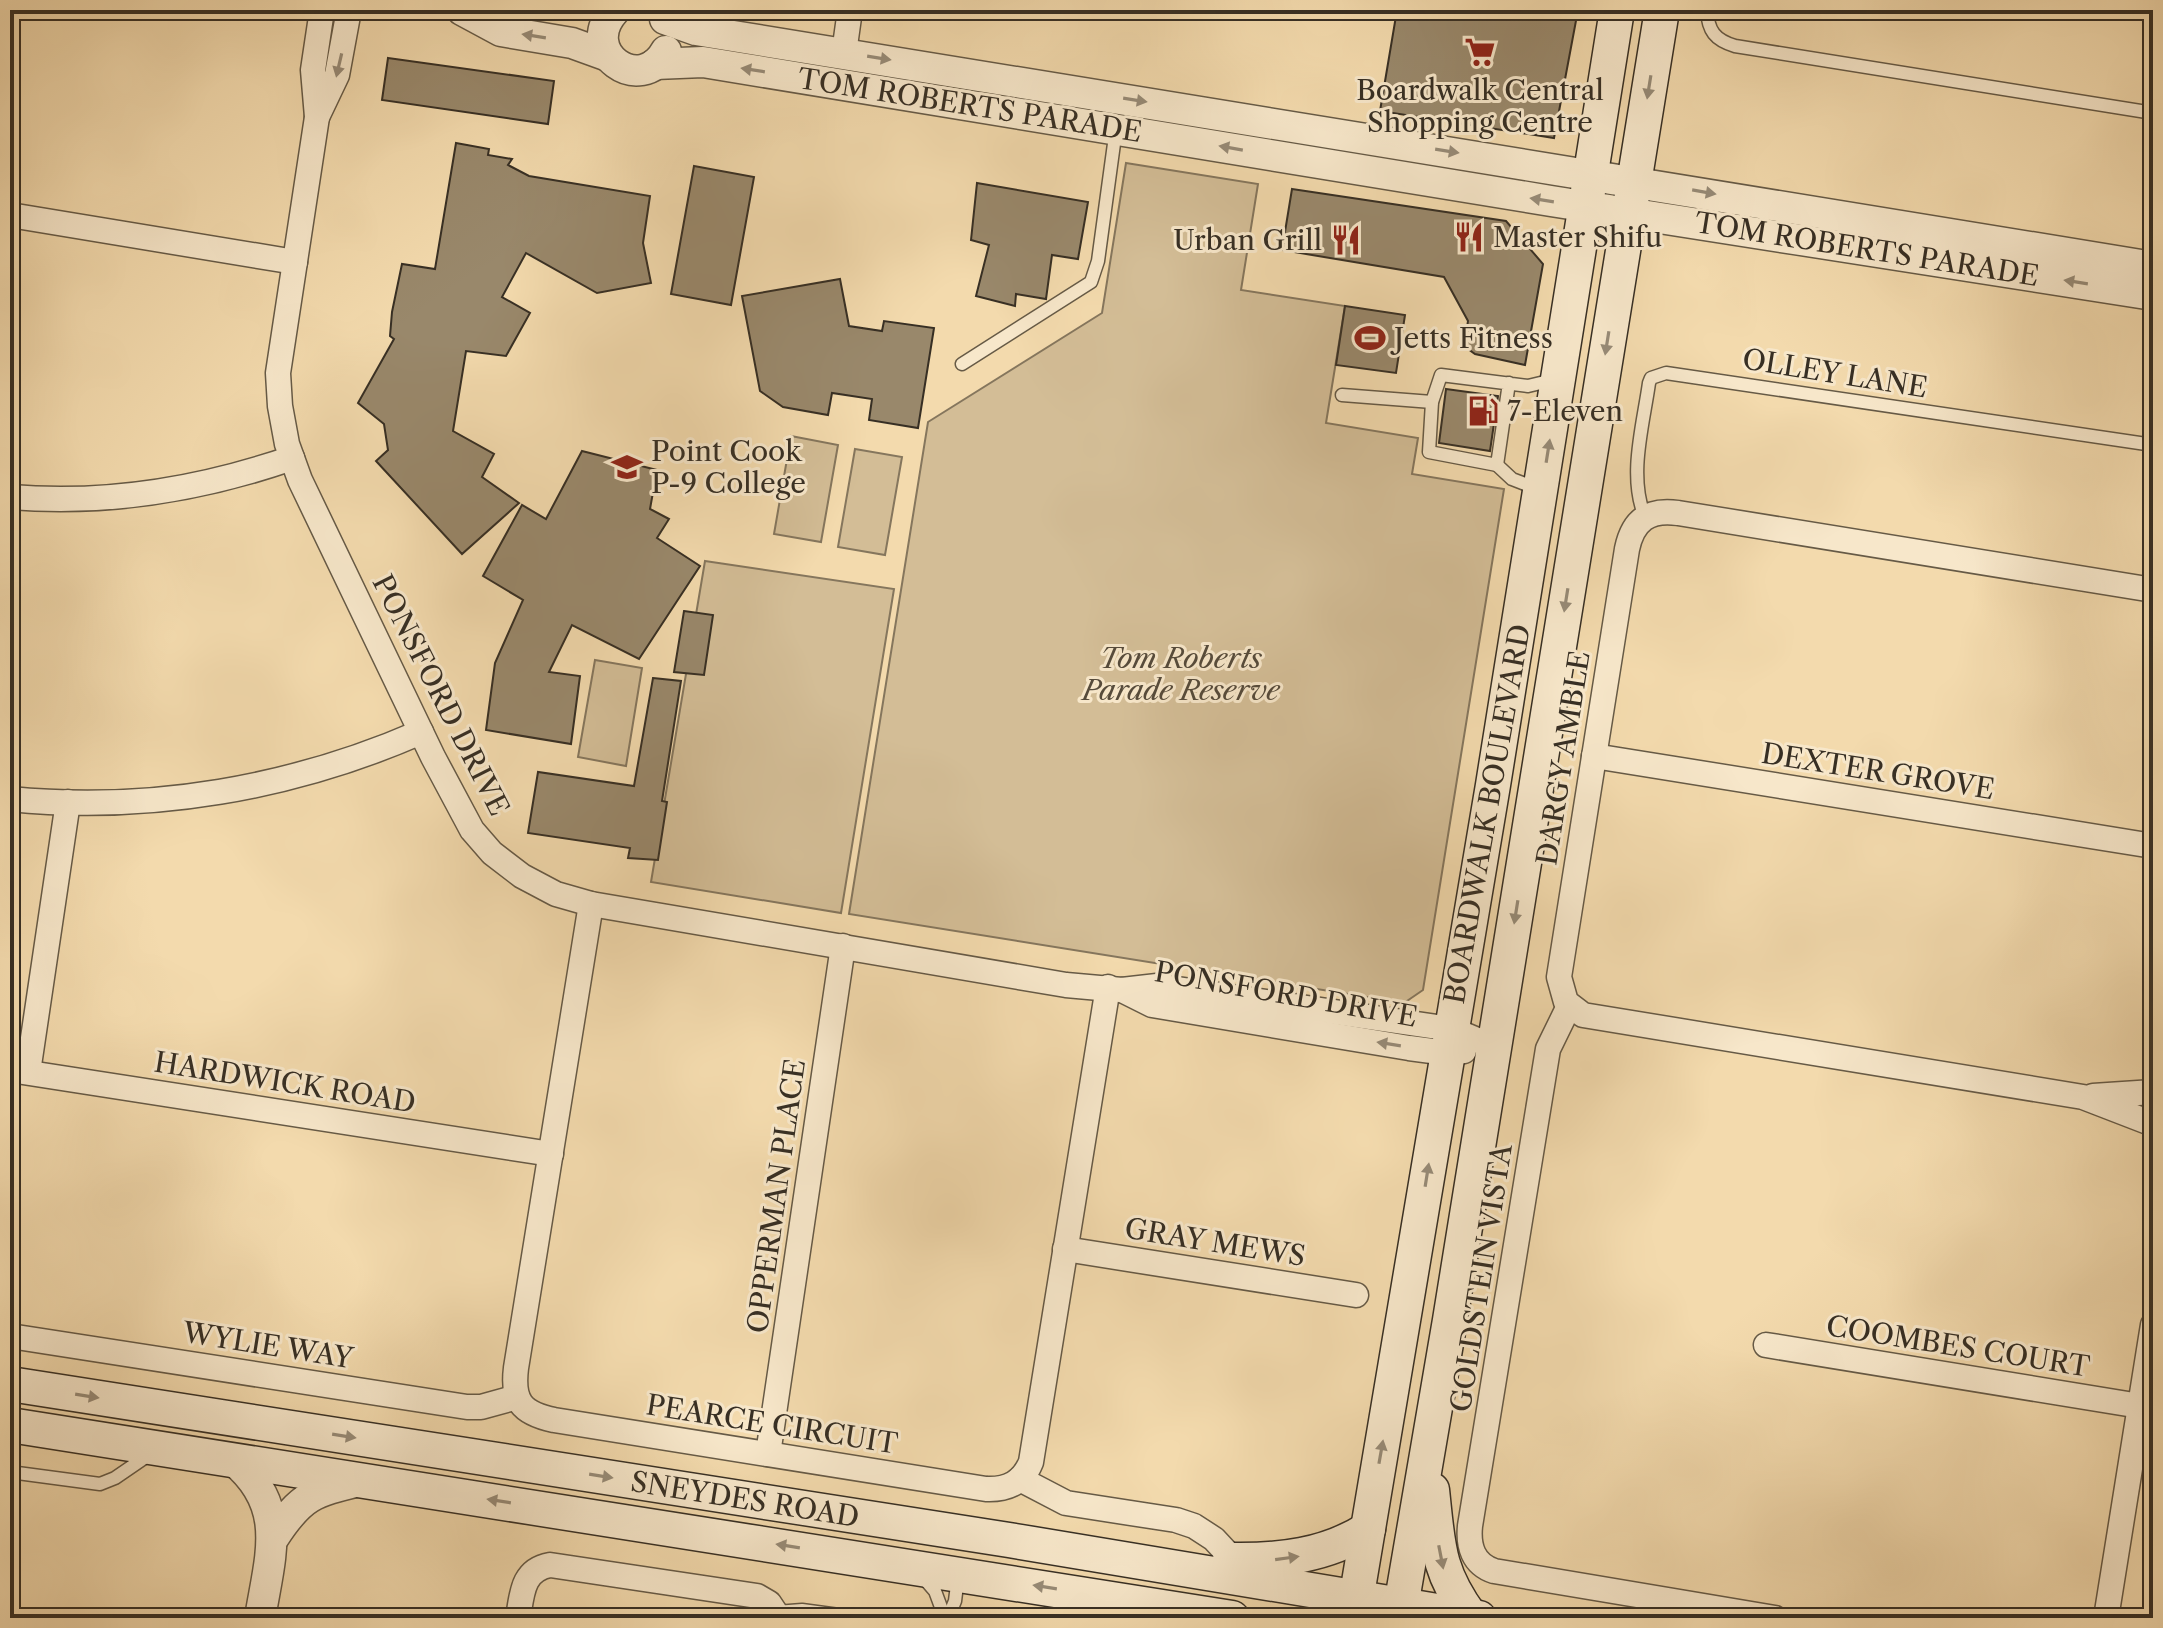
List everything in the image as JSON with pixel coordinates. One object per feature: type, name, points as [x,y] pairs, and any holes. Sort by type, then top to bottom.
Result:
[{"type":"main road","name":"BOARDWALK BOULEVARD","points":[[1355,1607],[1560,378],[1617,10]]},
{"type":"main road","name":"BOARDWALK BOULEVARD","points":[[1400,1612],[1662,10]]},
{"type":"main road","name":"SNEYDES ROAD","points":[[10,1384],[1098,1554],[1242,1570]]},
{"type":"main road","name":"SNEYDES ROAD","points":[[10,1425],[1232,1618]]},
{"type":"main road","points":[[1428,1452],[1437,1537],[1445,1575],[1453,1591],[1475,1617]]},
{"type":"main road","points":[[850,1516],[929,1540],[948,1556],[959,1573]]},
{"type":"main road","points":[[1242,1570],[1272,1560],[1336,1547],[1368,1529]]},
{"type":"main road","points":[[1242,1570],[1355,1607],[1475,1617]]},
{"type":"street","name":"PONSFORD DRIVE","points":[[322,10],[313,70],[317,117],[278,373],[283,428],[292,458],[421,732],[463,815],[492,853],[540,887],[591,904],[1066,985],[1115,988],[1152,1005],[1494,1047]]},
{"type":"street","name":"PONSFORD DRIVE","points":[[317,117],[337,75],[349,10]]},
{"type":"street","points":[[462,10],[501,31],[572,43],[608,56]]},
{"type":"street","points":[[599,10],[614,10]]},
{"type":"street","points":[[608,56],[603,47],[603,27],[614,10]]},
{"type":"street","points":[[844,53],[850,10]]},
{"type":"street","points":[[655,64],[668,49],[670,38],[661,14]]},
{"type":"street","name":"TOM ROBERTS PARADE","points":[[661,14],[696,30],[1350,135],[1589,190]]},
{"type":"street","name":"TOM ROBERTS PARADE","points":[[608,56],[615,64],[635,71],[655,64],[703,62],[1345,166],[1589,190],[1968,251],[2153,267]]},
{"type":"street","points":[[1265,121],[1284,157]]},
{"type":"street","points":[[1345,166],[1350,135]]},
{"type":"street","points":[[10,215],[295,262]]},
{"type":"street","name":"TOM ROBERTS PARADE","points":[[1968,251],[2153,295]]},
{"type":"street","points":[[10,497],[90,499],[168,490],[248,473],[292,458]]},
{"type":"street","points":[[1645,517],[1658,512],[1678,513],[2153,590]]},
{"type":"street","name":"DARGY AMBLE","points":[[1569,1006],[1560,986],[1560,965],[1627,549],[1631,532],[1645,517]]},
{"type":"street","points":[[10,799],[68,802],[145,800],[244,787],[357,758],[421,732]]},
{"type":"street","name":"DEXTER GROVE","points":[[1594,756],[2153,846]]},
{"type":"street","points":[[19,1071],[68,802]]},
{"type":"street","points":[[517,1397],[516,1368],[591,904]]},
{"type":"street","name":"OPPERMAN PLACE","points":[[768,1454],[843,946]]},
{"type":"street","points":[[1115,988],[1065,1249],[1032,1455],[1028,1470],[1020,1479],[1066,1503],[1184,1522],[1207,1533],[1242,1570]]},
{"type":"street","points":[[1569,1006],[1577,1013],[1590,1017],[2083,1097],[2153,1124]]},
{"type":"street","name":"GOLDSTEIN VISTA","points":[[1569,1006],[1548,1049],[1470,1526],[1470,1543],[1479,1562],[1499,1572],[1775,1618]]},
{"type":"street","name":"HARDWICK ROAD","points":[[19,1071],[551,1154]]},
{"type":"street","points":[[2083,1097],[2153,1092]]},
{"type":"street","name":"GRAY MEWS","points":[[1065,1249],[1356,1295]]},
{"type":"street","points":[[2106,1618],[2153,1325]]},
{"type":"street","name":"WYLIE WAY","points":[[10,1336],[467,1407],[481,1407],[517,1397]]},
{"type":"street","name":"COOMBES COURT","points":[[1766,1345],[2140,1406]]},
{"type":"street","name":"PEARCE CIRCUIT","points":[[517,1397],[530,1413],[546,1418],[986,1489],[1009,1487],[1020,1479]]},
{"type":"street","points":[[233,1460],[251,1477],[263,1496],[274,1537]]},
{"type":"street","points":[[260,1618],[274,1537],[292,1510],[305,1499],[365,1480]]},
{"type":"street","points":[[518,1618],[522,1590],[530,1574],[535,1569],[550,1565],[753,1596],[766,1601],[778,1615]]},
{"type":"lane","points":[[1707,10],[1710,28],[1715,36],[1735,46],[2153,113]]},
{"type":"lane","points":[[962,364],[1091,282],[1098,261],[1116,129]]},
{"type":"lane","name":"OLLEY LANE","points":[[1645,517],[1638,500],[1636,483],[1649,383],[1651,378],[1666,373],[2153,445]]},
{"type":"lane","points":[[1541,490],[1512,479],[1497,465],[1429,452],[1432,402],[1441,375],[1528,386],[1560,378]]},
{"type":"lane","points":[[1497,465],[1509,383]]},
{"type":"lane","points":[[1342,395],[1432,402]]},
{"type":"lane","points":[[10,1472],[100,1484],[115,1478],[159,1448]]},
{"type":"lane","points":[[906,1565],[933,1587],[946,1618]]},
{"type":"lane","points":[[946,1618],[957,1592],[959,1573]]},
{"type":"lane","points":[[778,1615],[802,1610],[861,1618]]},
{"type":"green space","name":"Tom Roberts Parade Reserve","points":[[1126,163],[1258,184],[1241,290],[1345,306],[1326,423],[1418,438],[1412,474],[1504,489],[1423,990],[1404,1003],[849,914],[928,422],[1102,313]]},
{"type":"green space","points":[[791,436],[838,445],[821,542],[774,534]]},
{"type":"green space","points":[[855,449],[902,457],[885,555],[838,547]]},
{"type":"green space","points":[[705,561],[894,589],[841,913],[651,882]]},
{"type":"green space","points":[[595,660],[642,668],[626,766],[578,757]]},
{"type":"building","name":"Boardwalk Central Shopping Centre","points":[[1397,10],[1578,10],[1554,138],[1380,111]]},
{"type":"building","points":[[388,58],[554,81],[548,124],[382,100]]},
{"type":"building","points":[[456,143],[489,149],[488,155],[512,159],[508,165],[529,176],[650,196],[643,243],[651,283],[597,293],[526,253],[502,297],[530,313],[506,356],[466,351],[453,431],[494,454],[482,477],[519,503],[462,554],[376,461],[388,450],[384,424],[358,403],[394,339],[390,336],[392,312],[402,264],[435,269]]},
{"type":"building","points":[[694,166],[754,177],[731,305],[671,294]]},
{"type":"building","points":[[977,183],[1088,202],[1078,259],[1052,255],[1046,299],[1016,294],[1015,306],[976,296],[989,245],[971,240]]},
{"type":"building","points":[[1292,189],[1506,221],[1543,264],[1525,365],[1475,354],[1464,346],[1468,321],[1444,277],[1282,250]]},
{"type":"building","points":[[840,279],[849,326],[882,331],[884,321],[934,328],[918,428],[869,420],[872,399],[832,393],[828,415],[783,407],[760,391],[742,296]]},
{"type":"building","points":[[1345,306],[1405,315],[1396,373],[1336,365]]},
{"type":"building","points":[[1446,389],[1498,396],[1490,451],[1439,443]]},
{"type":"building","points":[[582,451],[657,470],[650,509],[669,519],[657,538],[700,566],[639,659],[572,625],[549,672],[580,676],[571,744],[486,730],[495,663],[523,600],[483,576],[522,505],[546,519]]},
{"type":"building","points":[[684,611],[713,615],[704,675],[674,672]]},
{"type":"building","points":[[653,678],[681,681],[662,801],[667,802],[658,860],[628,858],[630,848],[528,833],[538,772],[634,786]]},
{"type":"place","name":"Boardwalk Central Shopping Centre","points":[[1480,52]]},
{"type":"place","name":"Master Shifu","points":[[1469,237]]},
{"type":"place","name":"Urban Grill","points":[[1346,240]]},
{"type":"place","name":"Jetts Fitness","points":[[1370,338]]},
{"type":"place","name":"7-Eleven","points":[[1483,411]]},
{"type":"place","name":"Point Cook P-9 College","points":[[627,467]]}]
